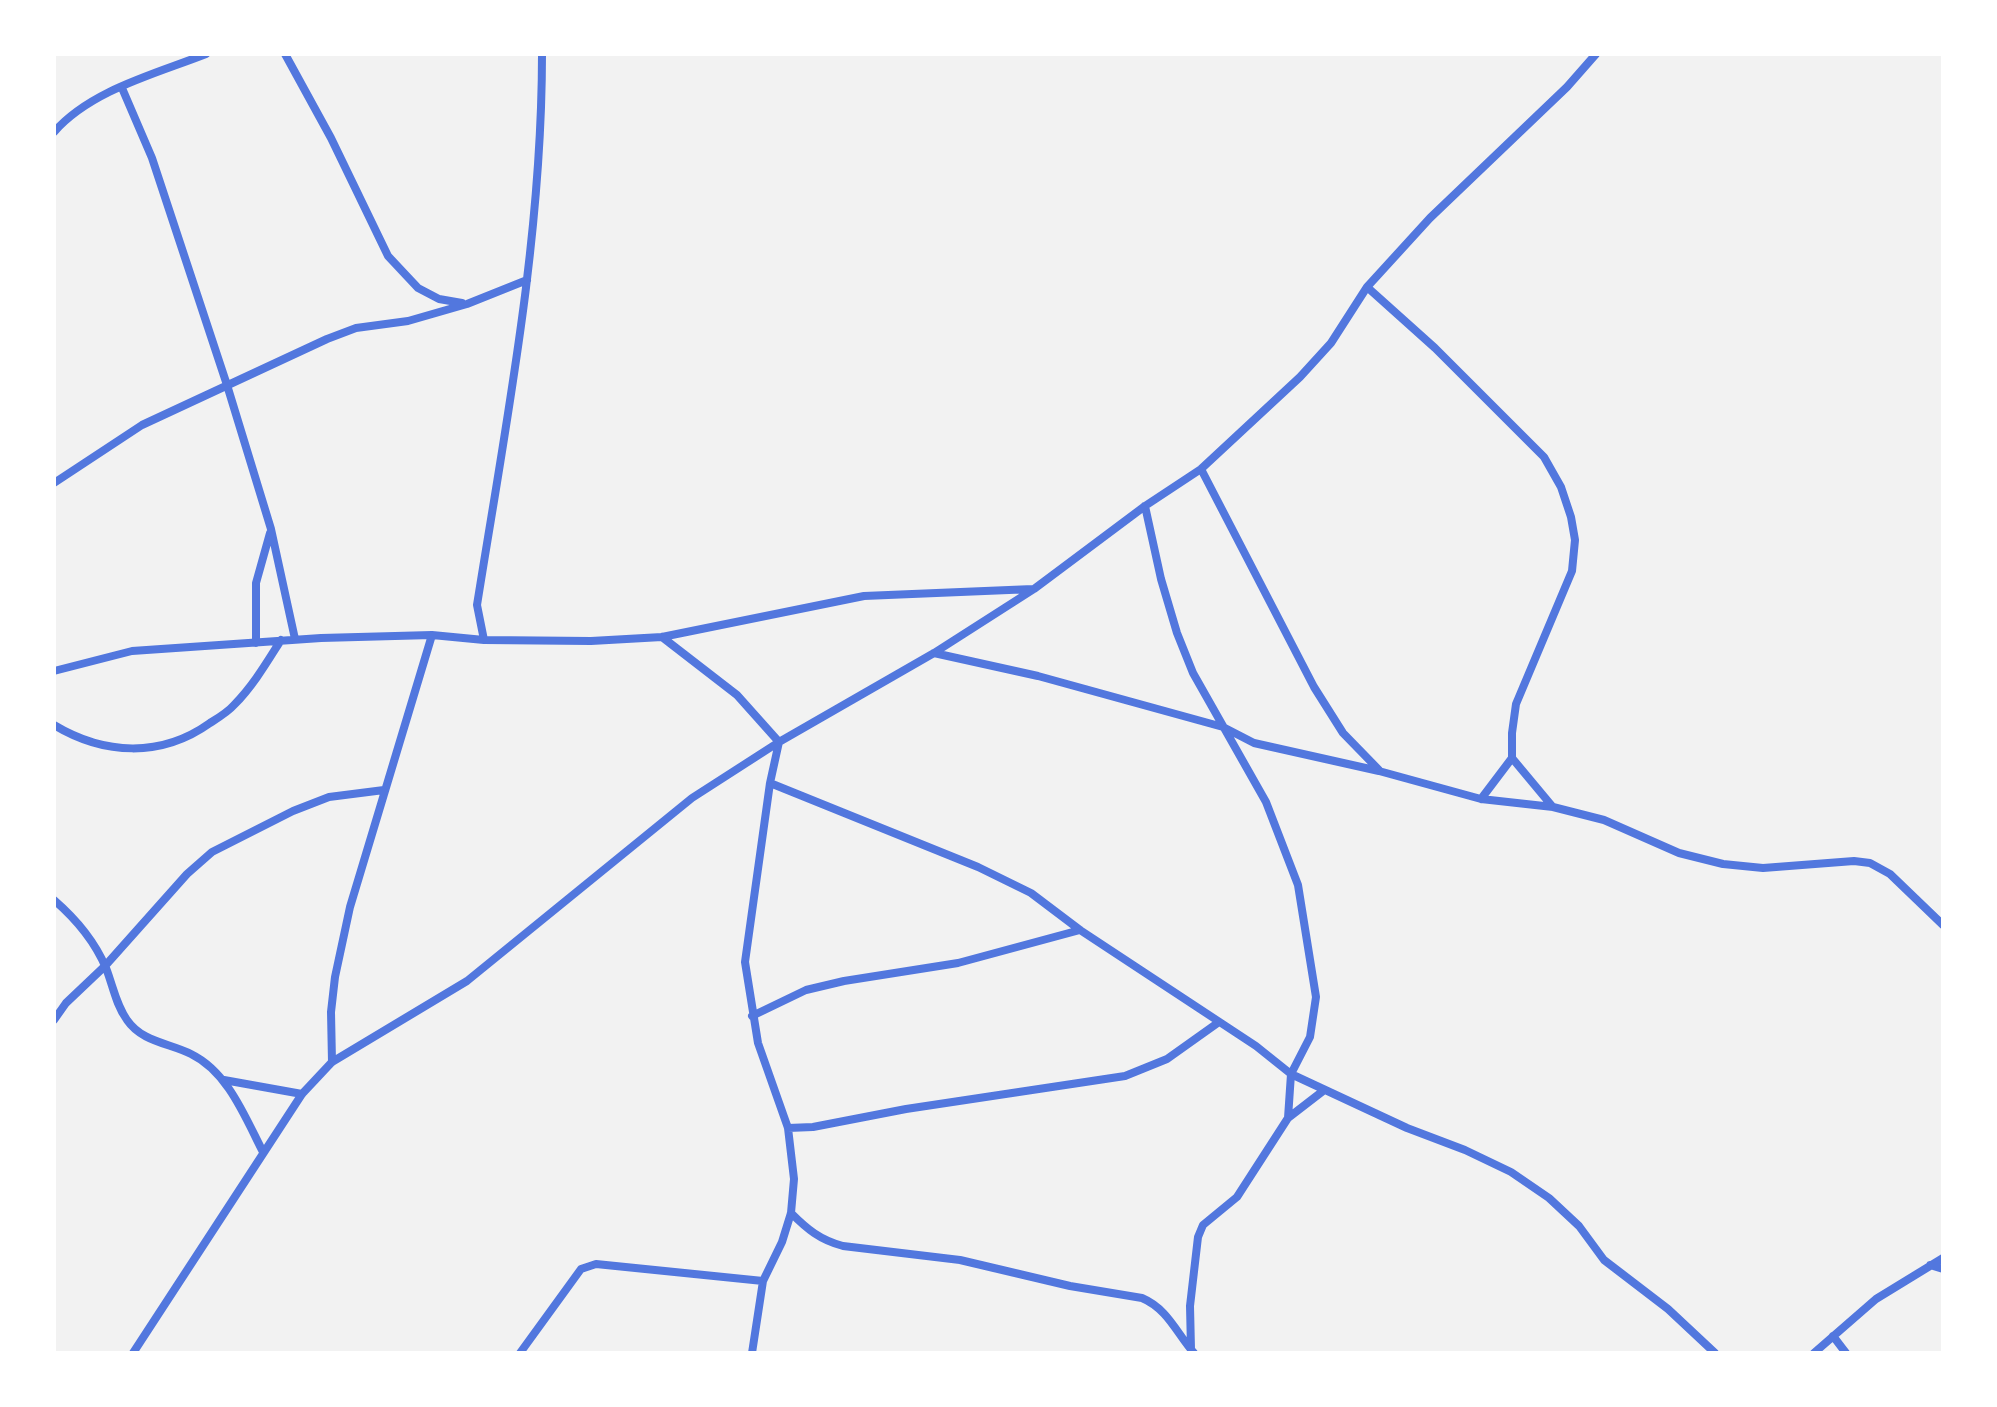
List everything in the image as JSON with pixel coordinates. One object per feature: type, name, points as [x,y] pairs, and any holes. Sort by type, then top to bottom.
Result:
[{"type":"street","points":[[54,132],[69,116],[122,88],[206,54]]},
{"type":"street","points":[[285,54],[331,138],[388,256],[418,288],[439,299],[467,304]]},
{"type":"street","points":[[484,640],[477,605],[527,280],[542,117],[542,54]]},
{"type":"street","points":[[133,1353],[302,1094],[332,1062],[467,981],[692,798],[779,742],[934,653],[1034,589],[1145,506],[1201,469],[1300,377],[1331,343],[1367,287],[1430,218],[1567,87],[1596,54]]},
{"type":"street","points":[[122,88],[152,158],[227,385],[271,529],[295,639]]},
{"type":"street","points":[[54,483],[142,425],[356,328],[408,321],[467,304],[527,280]]},
{"type":"street","points":[[1367,287],[1435,348],[1544,457],[1561,487],[1571,517],[1575,540],[1572,571],[1516,704],[1512,758],[1481,799]]},
{"type":"street","points":[[1201,469],[1314,687],[1343,733],[1379,771]]},
{"type":"street","points":[[1145,506],[1161,579],[1193,673],[1266,802],[1298,885],[1316,997],[1310,1037],[1291,1074],[1288,1118]]},
{"type":"street","points":[[256,643],[256,583],[271,529]]},
{"type":"street","points":[[54,671],[132,651],[295,639],[432,635],[484,640],[591,641],[662,637],[864,596],[1034,589]]},
{"type":"street","points":[[332,1062],[331,1012],[335,977],[350,907],[432,635]]},
{"type":"street","points":[[662,637],[737,695],[779,742]]},
{"type":"street","points":[[54,725],[76,738],[115,748],[144,750],[171,744],[197,732],[233,707],[281,640]]},
{"type":"street","points":[[934,653],[1038,676],[1223,727],[1254,743],[1379,771],[1481,799],[1553,807],[1604,820],[1679,853],[1723,864],[1763,868],[1854,861],[1870,863],[1890,874],[1943,925]]},
{"type":"street","points":[[752,1353],[763,1281],[782,1242],[791,1213],[794,1179],[788,1128],[766,1070],[752,1016],[745,962],[770,783],[779,742]]},
{"type":"street","points":[[1512,758],[1553,807]]},
{"type":"street","points":[[770,783],[978,867],[1031,893],[1291,1074],[1323,1091],[1511,1172],[1549,1198],[1579,1226],[1604,1260],[1668,1309],[1715,1353]]},
{"type":"street","points":[[54,1020],[66,1003],[105,966],[158,905],[212,852],[293,811],[329,797],[384,790]]},
{"type":"street","points":[[54,900],[82,929],[105,966],[117,1003],[127,1021],[141,1034],[193,1055],[224,1080],[263,1152]]},
{"type":"street","points":[[752,1016],[806,990],[958,963],[1080,930]]},
{"type":"street","points":[[788,1128],[813,1127],[906,1109],[1125,1076],[1167,1059],[1219,1022]]},
{"type":"street","points":[[224,1080],[302,1094]]},
{"type":"street","points":[[1192,1351],[1190,1306],[1198,1237],[1203,1225],[1237,1197],[1288,1118],[1323,1091]]},
{"type":"street","points":[[791,1213],[811,1233],[826,1242],[960,1260],[1070,1286],[1142,1298],[1153,1302],[1171,1320],[1192,1351]]},
{"type":"street","points":[[1814,1353],[1876,1299],[1943,1258]]},
{"type":"street","points":[[520,1353],[581,1269],[596,1264],[763,1281]]},
{"type":"street","points":[[1930,1265],[1943,1269]]},
{"type":"street","points":[[1833,1336],[1846,1353]]}]
